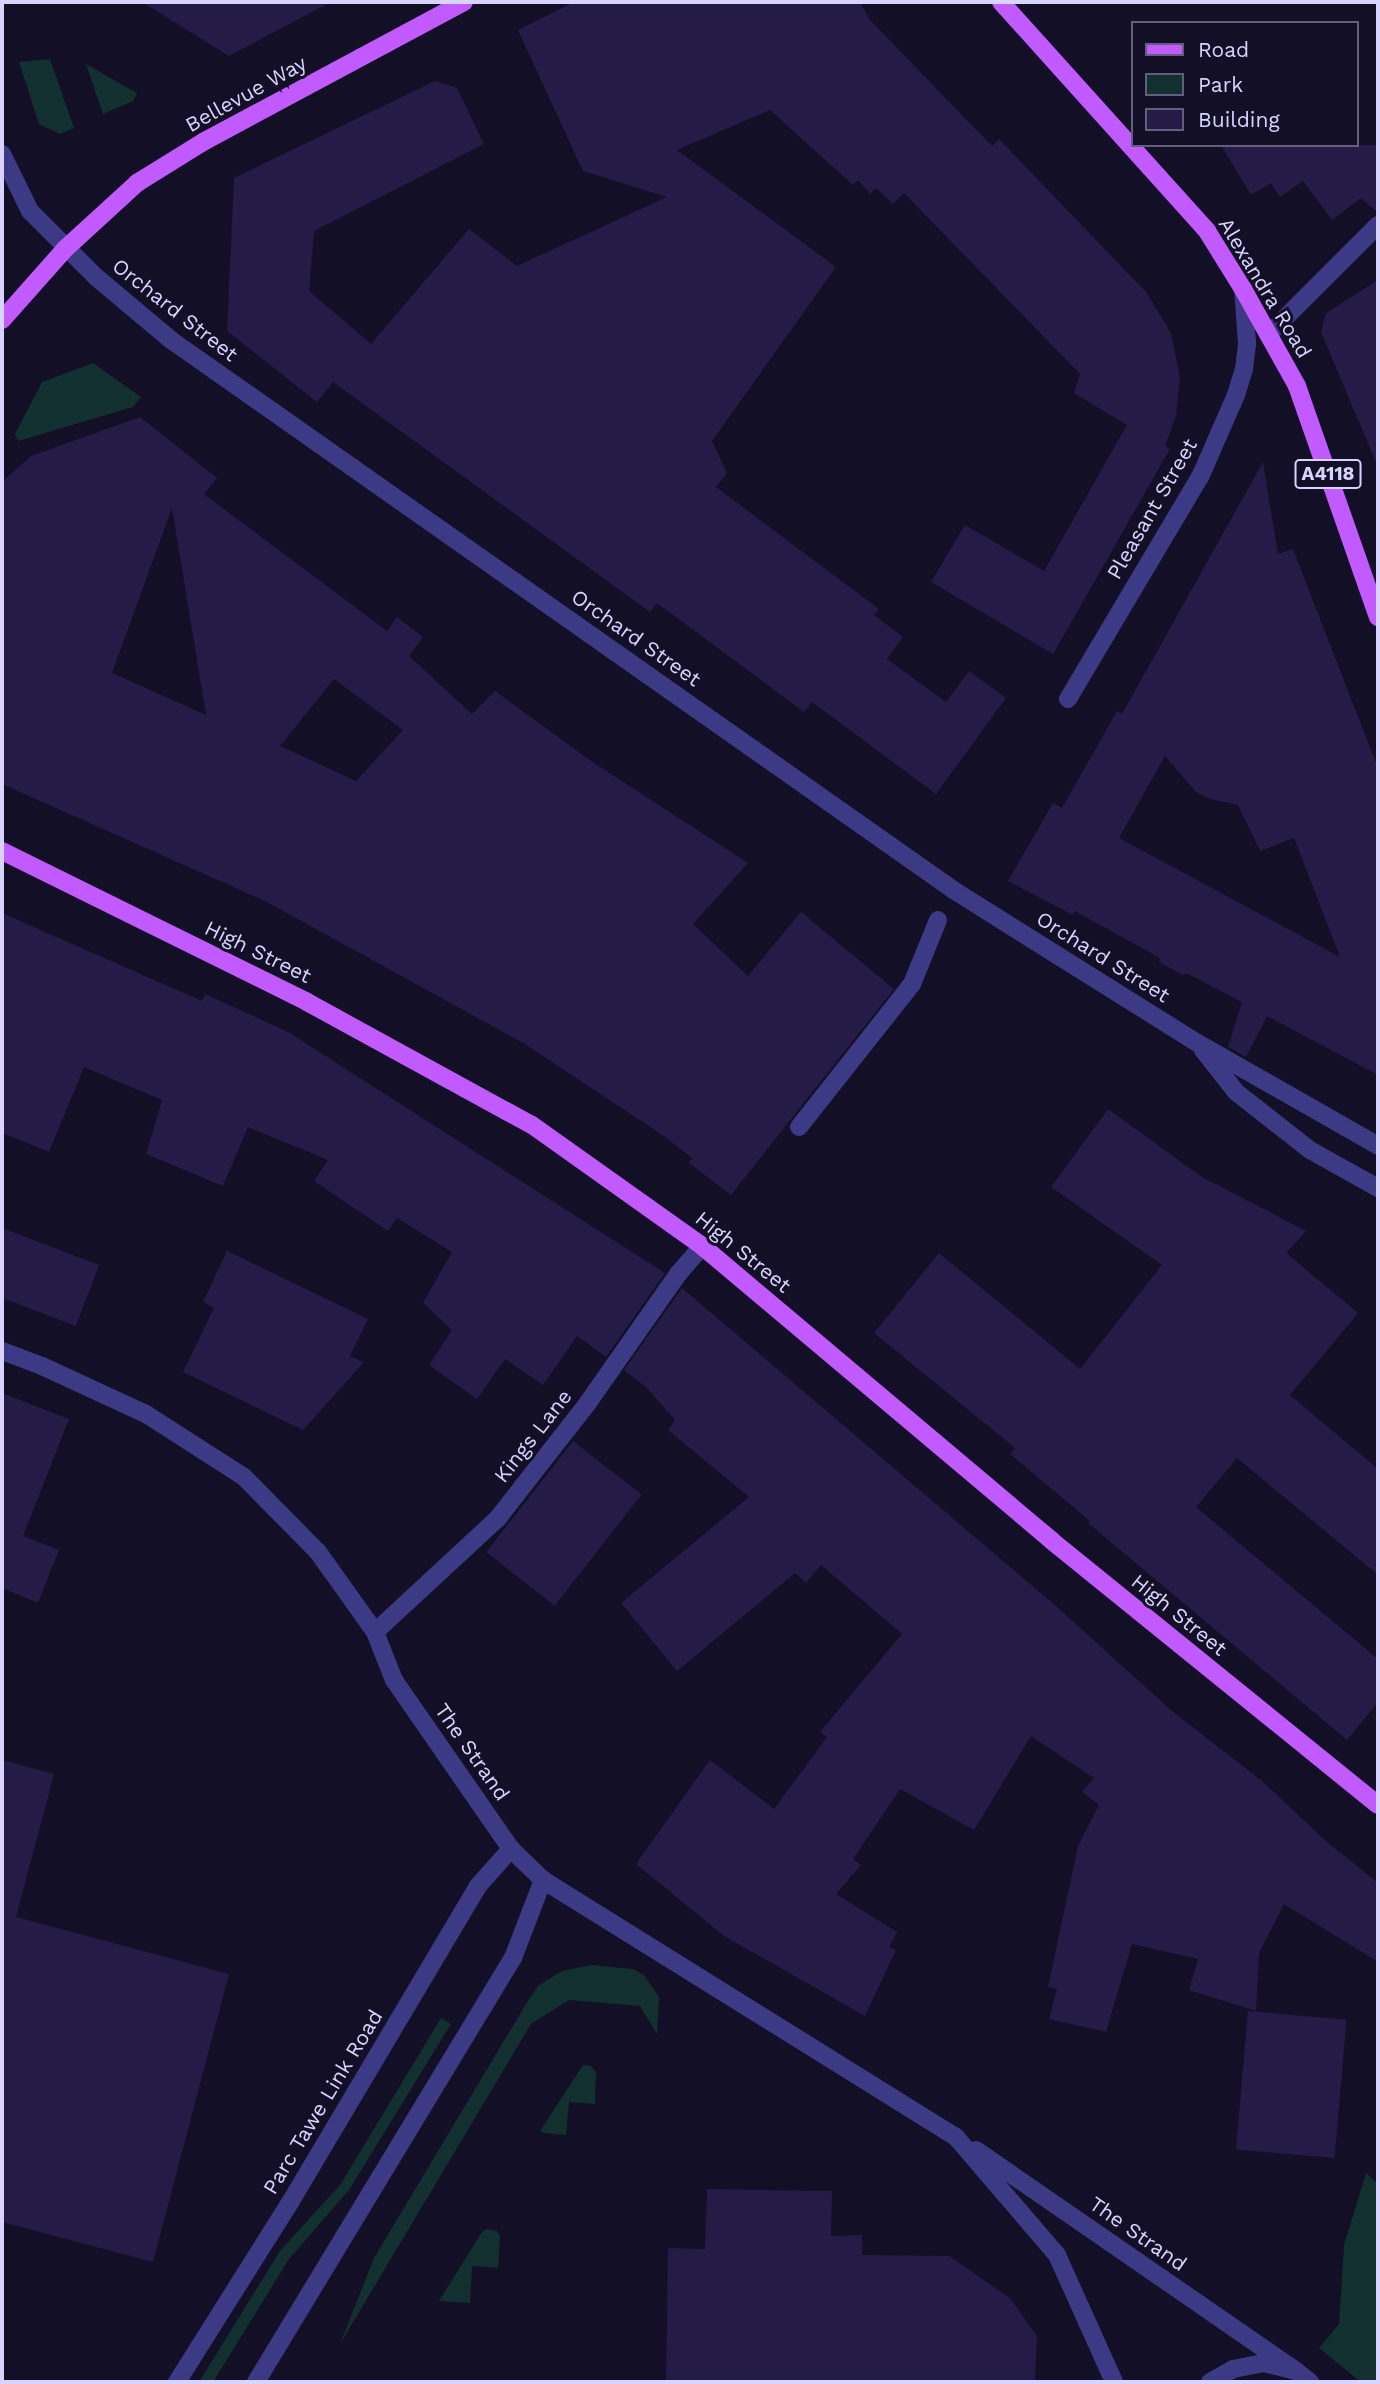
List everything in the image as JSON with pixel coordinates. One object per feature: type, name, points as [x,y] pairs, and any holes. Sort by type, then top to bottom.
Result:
[{"type":"main road","name":"Bellevue Way","points":[[2,320],[65,249],[137,183],[203,142],[464,2]]},
{"type":"main road","name":"Alexandra Road","points":[[1001,2],[1207,231],[1243,289],[1297,386],[1378,617]]},
{"type":"main road","name":"High Street","points":[[2,851],[307,1002],[532,1125],[702,1246],[1052,1541],[1378,1805]]},
{"type":"street","name":"Orchard Street","points":[[2,154],[30,211],[65,249],[183,348],[944,883],[1196,1042],[1378,1146]]},
{"type":"street","points":[[1268,335],[1378,225]]},
{"type":"street","name":"Pleasant Street","points":[[1068,699],[1201,475],[1236,395],[1248,343],[1243,289]]},
{"type":"street","points":[[799,1127],[912,984],[938,920]]},
{"type":"street","name":"Orchard Street","points":[[1196,1042],[1236,1092],[1310,1150],[1378,1188]]},
{"type":"street","name":"Kings Lane","points":[[375,1632],[498,1517],[587,1404],[678,1273],[702,1246]]},
{"type":"street","name":"The Strand","points":[[2,1352],[42,1366],[146,1414],[244,1477],[318,1552],[375,1632],[394,1680],[511,1849],[543,1881],[955,2136],[1310,2382]]},
{"type":"street","name":"Parc Tawe Link Road","points":[[177,2382],[291,2201],[478,1886],[511,1849]]},
{"type":"street","points":[[256,2382],[513,1958],[543,1881]]},
{"type":"street","name":"The Strand","points":[[955,2136],[1057,2255],[1114,2382]]},
{"type":"street","name":"The Strand","points":[[1210,2382],[1233,2369],[1264,2363],[1296,2371]]},
{"type":"green space","points":[[50,59],[74,128],[60,134],[39,124],[19,62]]},
{"type":"green space","points":[[86,64],[137,93],[133,101],[103,114]]},
{"type":"green space","points":[[93,363],[141,397],[133,407],[18,441],[15,434],[42,382]]},
{"type":"green space","points":[[591,1965],[633,1969],[644,1975],[659,1997],[657,2034],[640,2006],[569,2000],[531,2024],[340,2344],[374,2258],[526,2004],[538,1986],[562,1971]]},
{"type":"green space","points":[[441,2018],[451,2024],[349,2190],[289,2259],[213,2382],[199,2382],[280,2251],[340,2185]]},
{"type":"green space","points":[[583,2065],[591,2066],[596,2072],[595,2104],[569,2102],[566,2135],[540,2131]]},
{"type":"green space","points":[[1366,2173],[1378,2184],[1378,2382],[1361,2382],[1319,2348],[1339,2324],[1344,2245]]},
{"type":"green space","points":[[487,2229],[497,2231],[500,2236],[498,2268],[472,2266],[470,2303],[439,2301],[482,2232]]},
{"type":"building","points":[[142,2],[331,2],[229,56]]},
{"type":"building","points":[[574,2],[860,2],[870,20],[992,146],[999,139],[1146,292],[1171,333],[1180,377],[1176,416],[1165,446],[1170,449],[1053,654],[931,582],[965,525],[1044,571],[1127,425],[1074,393],[1080,374],[904,193],[893,204],[876,188],[870,194],[858,180],[853,185],[770,110],[677,150],[836,267],[712,441],[727,473],[716,487],[879,609],[874,615],[903,637],[887,659],[946,702],[969,671],[1006,698],[936,794],[812,702],[804,712],[657,603],[650,612],[333,382],[317,402],[227,331],[234,178],[435,81],[457,88],[484,144],[314,231],[309,291],[371,344],[469,229],[517,266],[667,197],[583,171],[518,30]]},
{"type":"building","points":[[1378,145],[1378,213],[1361,198],[1332,220],[1303,181],[1280,197],[1271,183],[1251,195],[1222,147]]},
{"type":"building","points":[[1378,280],[1378,467],[1321,332],[1326,313]]},
{"type":"building","points":[[140,417],[217,478],[204,494],[387,631],[397,617],[423,637],[409,656],[472,714],[495,691],[591,761],[748,863],[693,924],[748,976],[801,912],[894,989],[731,1195],[689,1163],[692,1158],[664,1136],[525,1044],[265,901],[2,784],[2,482],[31,456]],"holes":[[[172,508],[206,715],[112,673]],[[334,679],[403,730],[356,781],[280,746]]]},
{"type":"building","points":[[1263,462],[1278,554],[1293,549],[1378,768],[1378,1075],[1267,1016],[1246,1057],[1228,1047],[1242,1002],[1159,962],[1160,958],[1075,911],[1073,915],[1008,881],[1053,803],[1062,808],[1117,711],[1122,714]],"holes":[[[1165,756],[1196,792],[1210,799],[1238,805],[1260,851],[1294,838],[1340,957],[1119,838]]]},
{"type":"building","points":[[2,913],[202,1001],[205,994],[288,1032],[665,1273],[606,1357],[577,1336],[543,1385],[505,1359],[477,1399],[429,1365],[452,1330],[423,1303],[452,1252],[397,1218],[388,1231],[314,1181],[328,1160],[248,1127],[223,1186],[146,1154],[162,1100],[84,1067],[49,1152],[2,1133]]},
{"type":"building","points":[[1108,1109],[1202,1177],[1306,1231],[1286,1253],[1358,1313],[1290,1395],[1378,1469],[1378,1575],[1237,1458],[1196,1507],[1378,1659],[1378,1702],[1347,1740],[1088,1523],[1090,1521],[1010,1454],[1015,1448],[874,1333],[939,1253],[1080,1369],[1162,1265],[1051,1187]]},
{"type":"building","points":[[2,1228],[99,1265],[76,1326],[2,1298]]},
{"type":"building","points":[[227,1251],[368,1319],[350,1356],[364,1362],[303,1430],[183,1372],[214,1308],[203,1302]]},
{"type":"building","points":[[682,1288],[1056,1606],[1172,1711],[1262,1781],[1326,1841],[1378,1883],[1378,1962],[1284,1904],[1259,1953],[1256,2011],[1189,1990],[1198,1959],[1132,1944],[1106,2032],[1049,2019],[1057,1989],[1048,1987],[1078,1846],[1099,1805],[1082,1792],[1094,1778],[1031,1736],[974,1830],[900,1789],[853,1859],[861,1865],[836,1894],[897,1932],[889,1947],[896,1950],[865,2016],[724,1936],[636,1864],[710,1760],[774,1809],[827,1737],[820,1732],[902,1634],[821,1565],[806,1583],[795,1573],[677,1671],[621,1603],[749,1497],[668,1430],[675,1420],[646,1387],[624,1370]]},
{"type":"building","points":[[2,1393],[69,1419],[23,1536],[59,1550],[38,1603],[2,1588]]},
{"type":"building","points":[[573,1441],[642,1495],[555,1606],[486,1552]]},
{"type":"building","points":[[2,1760],[54,1774],[16,1917],[229,1974],[153,2262],[2,2222]]},
{"type":"building","points":[[1248,2011],[1347,2020],[1335,2158],[1236,2149]]},
{"type":"building","points":[[707,2189],[832,2191],[831,2236],[862,2235],[862,2255],[949,2256],[1010,2298],[1037,2336],[1035,2382],[666,2382],[668,2248],[705,2249]]}]
